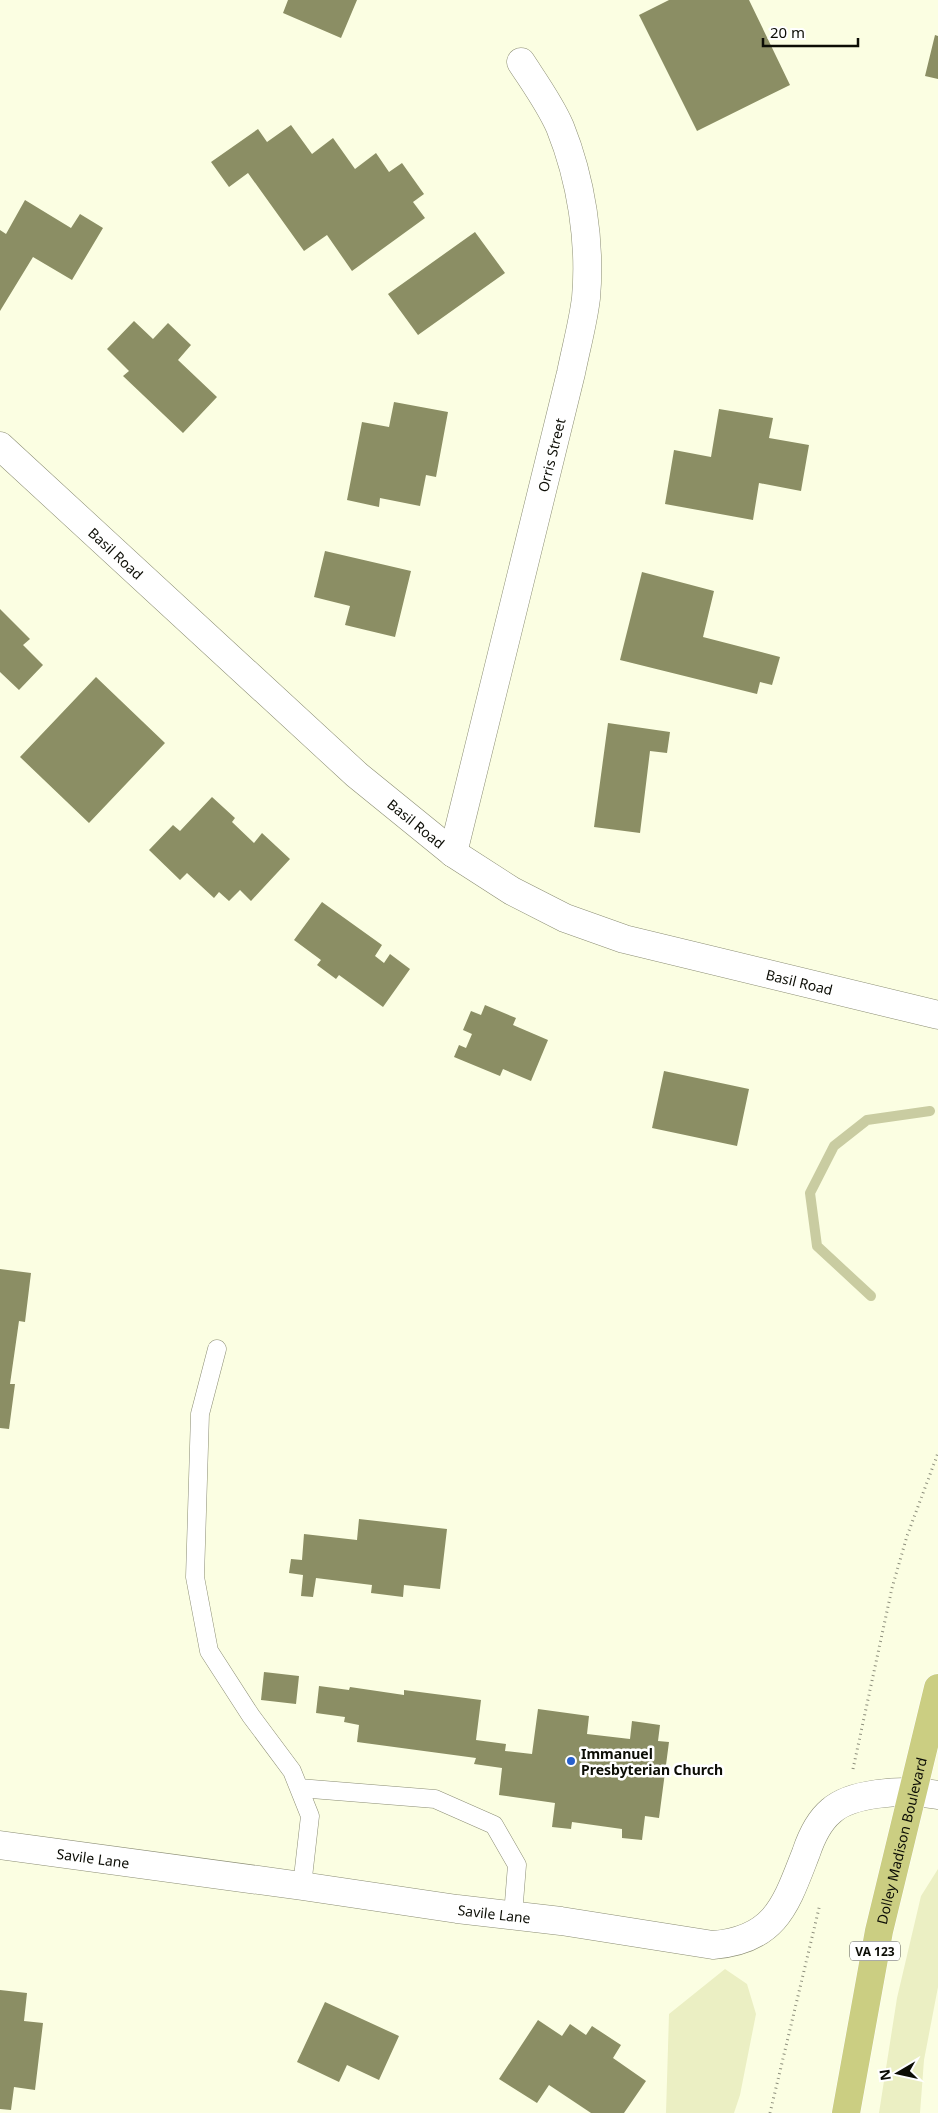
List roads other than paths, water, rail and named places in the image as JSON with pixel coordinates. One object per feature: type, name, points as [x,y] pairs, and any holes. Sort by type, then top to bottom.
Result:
[{"type":"main road","name":"Dolley Madison Boulevard","points":[[846,2113],[879,1931],[925,1793],[938,1688]]},
{"type":"street","name":"Orris Street","points":[[454,853],[569,382],[586,299],[587,253],[582,208],[575,175],[559,126],[521,62]]},
{"type":"street","name":"Basil Road","points":[[0,446],[357,775],[454,853],[512,891],[565,918],[624,939],[938,1015]]},
{"type":"street","name":"Savile Lane","points":[[0,1845],[302,1886],[432,1906],[561,1921],[714,1945],[739,1941],[772,1923],[788,1899],[811,1839],[831,1810],[858,1798],[896,1791],[925,1793]]},
{"type":"lane","points":[[218,1349],[200,1414],[195,1577],[209,1651],[250,1716],[292,1771],[310,1816],[302,1886]]},
{"type":"lane","points":[[299,1788],[434,1799],[494,1824],[517,1865],[513,1915]]},
{"type":"waterway","points":[[871,1296],[817,1246],[810,1193],[834,1146],[867,1120],[930,1111]]},
{"type":"place","name":"Immanuel Presbyterian Church","points":[[571,1761]]}]
